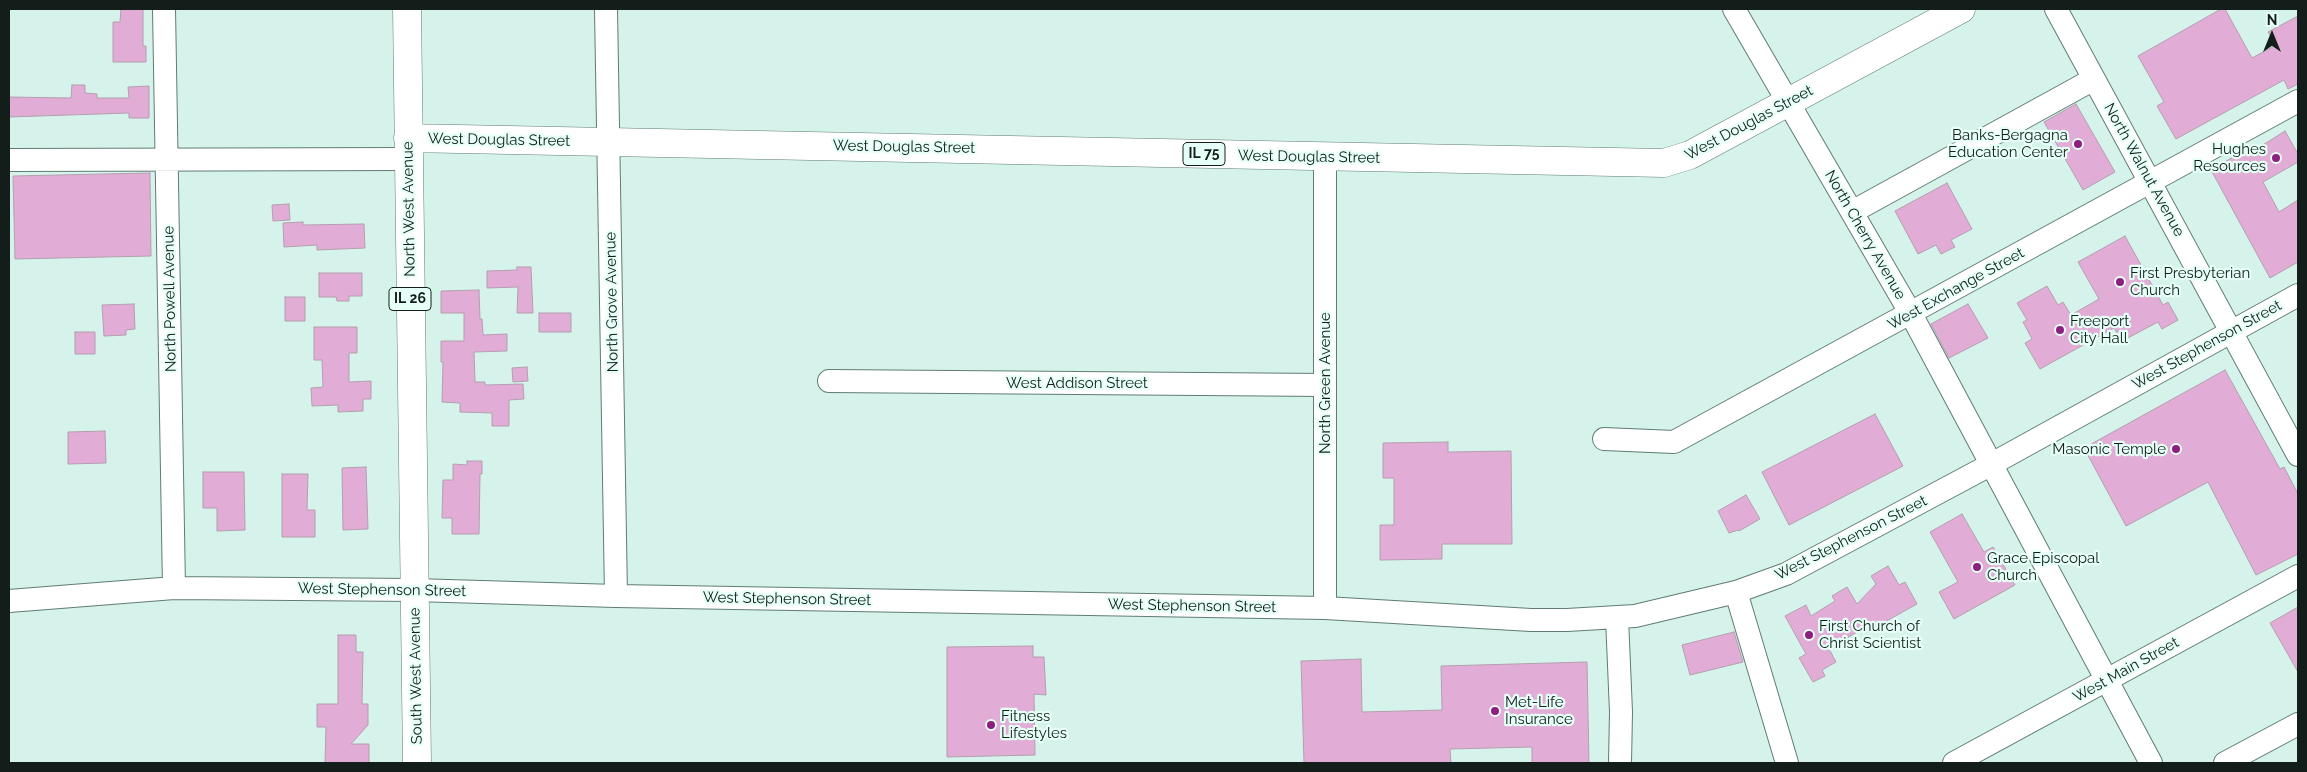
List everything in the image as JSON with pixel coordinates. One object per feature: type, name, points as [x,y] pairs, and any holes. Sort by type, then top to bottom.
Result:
[{"type":"main road","name":"North West Avenue","points":[[407,9],[414,590]]},
{"type":"main road","name":"West Douglas Street","points":[[408,149],[610,143],[730,143],[1664,163],[1690,155],[1961,9]]},
{"type":"main road","name":"South West Avenue","points":[[414,590],[417,763]]},
{"type":"street","name":"North Powell Avenue","points":[[164,9],[174,588]]},
{"type":"street","name":"North Grove Avenue","points":[[606,9],[610,143],[616,596]]},
{"type":"street","name":"North Cherry Avenue","points":[[1734,9],[1911,314],[1990,465],[2151,763]]},
{"type":"street","name":"North Walnut Avenue","points":[[2056,9],[2296,444]]},
{"type":"street","points":[[1852,212],[2094,79]]},
{"type":"street","name":"West Exchange Street","points":[[1604,439],[1674,442],[2298,101]]},
{"type":"street","name":"West Douglas Street","points":[[9,160],[166,158],[408,149]]},
{"type":"street","name":"North Green Avenue","points":[[1325,157],[1325,608]]},
{"type":"street","name":"West Stephenson Street","points":[[9,601],[174,588],[414,590],[616,596],[1325,608],[1532,620],[1636,616],[1736,592],[1786,574],[1990,465],[2298,294]]},
{"type":"street","name":"West Addison Street","points":[[829,381],[1325,385]]},
{"type":"street","name":"West Main Street","points":[[1954,763],[2298,576]]},
{"type":"street","points":[[1736,592],[1788,763]]},
{"type":"street","points":[[1617,618],[1620,763]]},
{"type":"street","points":[[2225,763],[2298,724]]},
{"type":"building","points":[[121,9],[143,9],[143,46],[146,46],[146,62],[113,62],[113,22],[120,22]]},
{"type":"building","points":[[2221,9],[2225,9],[2252,58],[2276,45],[2268,32],[2298,16],[2298,84],[2288,89],[2284,80],[2176,139],[2157,106],[2164,102],[2138,56]]},
{"type":"building","points":[[72,85],[85,85],[85,93],[97,94],[97,98],[129,98],[128,87],[149,86],[149,118],[129,118],[129,113],[9,117],[9,97],[71,98]]},
{"type":"building","name":"Banks-Bergagna Education Center","points":[[2076,104],[2115,172],[2083,190],[2044,122]]},
{"type":"building","points":[[2285,131],[2298,154],[2298,162],[2263,182],[2279,212],[2298,200],[2298,262],[2270,278],[2211,170],[2245,150],[2247,155]]},
{"type":"building","points":[[150,173],[151,256],[15,259],[13,176]]},
{"type":"building","points":[[1947,183],[1972,229],[1951,240],[1955,247],[1941,254],[1936,245],[1918,254],[1895,211]]},
{"type":"building","points":[[289,204],[290,220],[273,221],[272,205]]},
{"type":"building","points":[[303,222],[303,225],[364,224],[365,248],[317,250],[317,245],[284,247],[283,223]]},
{"type":"building","points":[[2125,236],[2163,305],[2168,302],[2178,320],[2162,329],[2158,322],[2122,341],[2114,328],[2040,369],[2025,343],[2032,339],[2023,322],[2027,320],[2017,303],[2047,286],[2058,305],[2063,302],[2071,315],[2099,299],[2078,262]]},
{"type":"building","points":[[517,267],[531,267],[533,313],[517,313],[518,287],[487,288],[487,271],[517,270]]},
{"type":"building","points":[[319,273],[362,273],[362,296],[349,296],[349,301],[337,301],[336,297],[319,297]]},
{"type":"building","points":[[479,290],[480,319],[482,319],[483,335],[507,334],[507,351],[474,352],[475,382],[485,382],[485,385],[523,384],[524,399],[509,400],[509,426],[492,426],[492,413],[460,412],[460,403],[442,402],[443,362],[441,362],[441,341],[464,341],[464,313],[441,313],[441,291]]},
{"type":"building","points":[[285,297],[305,297],[305,321],[285,321]]},
{"type":"building","points":[[134,304],[135,329],[126,330],[126,335],[104,336],[102,305]]},
{"type":"building","points":[[1968,304],[1988,338],[1949,358],[1931,324]]},
{"type":"building","points":[[539,313],[571,313],[571,332],[539,332]]},
{"type":"building","points":[[314,327],[357,327],[357,353],[349,353],[349,382],[371,381],[371,399],[363,399],[363,411],[338,412],[338,405],[312,406],[311,388],[323,387],[322,360],[314,360]]},
{"type":"building","points":[[75,332],[95,332],[95,354],[75,354]]},
{"type":"building","points":[[527,367],[528,381],[513,382],[512,368]]},
{"type":"building","name":"Masonic Temple","points":[[2225,370],[2280,469],[2284,467],[2298,494],[2298,554],[2256,575],[2208,482],[2126,526],[2084,448]]},
{"type":"building","points":[[1875,414],[1903,466],[1789,525],[1762,472]]},
{"type":"building","points":[[105,431],[106,463],[68,464],[68,432]]},
{"type":"building","points":[[1448,442],[1448,452],[1511,451],[1512,544],[1442,544],[1442,559],[1380,560],[1380,525],[1394,525],[1394,478],[1383,478],[1383,443]]},
{"type":"building","points":[[467,461],[482,461],[479,534],[452,534],[452,518],[442,518],[443,480],[453,480],[453,464],[467,465]]},
{"type":"building","points":[[366,467],[368,529],[343,530],[342,468]]},
{"type":"building","points":[[203,472],[244,472],[245,530],[217,531],[217,508],[203,508]]},
{"type":"building","points":[[282,474],[308,474],[307,510],[315,510],[315,537],[282,537]]},
{"type":"building","points":[[1746,495],[1760,519],[1739,531],[1729,533],[1718,511]]},
{"type":"building","name":"Grace Episcopal Church","points":[[1962,514],[1984,552],[1993,547],[2015,585],[1954,619],[1939,592],[1958,582],[1930,532]]},
{"type":"building","points":[[1888,566],[1899,585],[1905,582],[1917,604],[1865,633],[1862,629],[1829,649],[1836,662],[1822,670],[1825,676],[1813,682],[1799,658],[1806,654],[1785,616],[1806,605],[1811,616],[1835,601],[1832,596],[1847,587],[1857,604],[1876,584],[1871,576]]},
{"type":"building","points":[[2298,607],[2298,672],[2270,623]]},
{"type":"building","points":[[1734,632],[1743,662],[1690,675],[1682,645]]},
{"type":"building","points":[[338,635],[356,635],[356,652],[363,652],[362,704],[368,704],[368,725],[351,744],[369,744],[369,763],[325,763],[326,727],[317,727],[317,704],[338,704]]},
{"type":"building","name":"Fitness Lifestyles","points":[[1033,646],[1033,657],[1044,657],[1046,695],[1034,694],[1035,755],[947,757],[947,647]]},
{"type":"building","name":"Met-Life Insurance","points":[[1361,659],[1362,712],[1442,710],[1441,666],[1587,662],[1589,763],[1532,763],[1532,747],[1450,749],[1451,763],[1304,763],[1301,661]]},
{"type":"place","name":"Banks-Bergagna Education Center","points":[[2078,144]]},
{"type":"place","name":"Hughes Resources","points":[[2276,158]]},
{"type":"place","name":"First Presbyterian Church","points":[[2120,282]]},
{"type":"place","name":"Freeport City Hall","points":[[2060,330]]},
{"type":"place","name":"Masonic Temple","points":[[2176,449]]},
{"type":"place","name":"Grace Episcopal Church","points":[[1977,567]]},
{"type":"place","name":"First Church of Christ Scientist","points":[[1809,635]]},
{"type":"place","name":"Met-Life Insurance","points":[[1495,711]]},
{"type":"place","name":"Fitness Lifestyles","points":[[991,725]]}]
